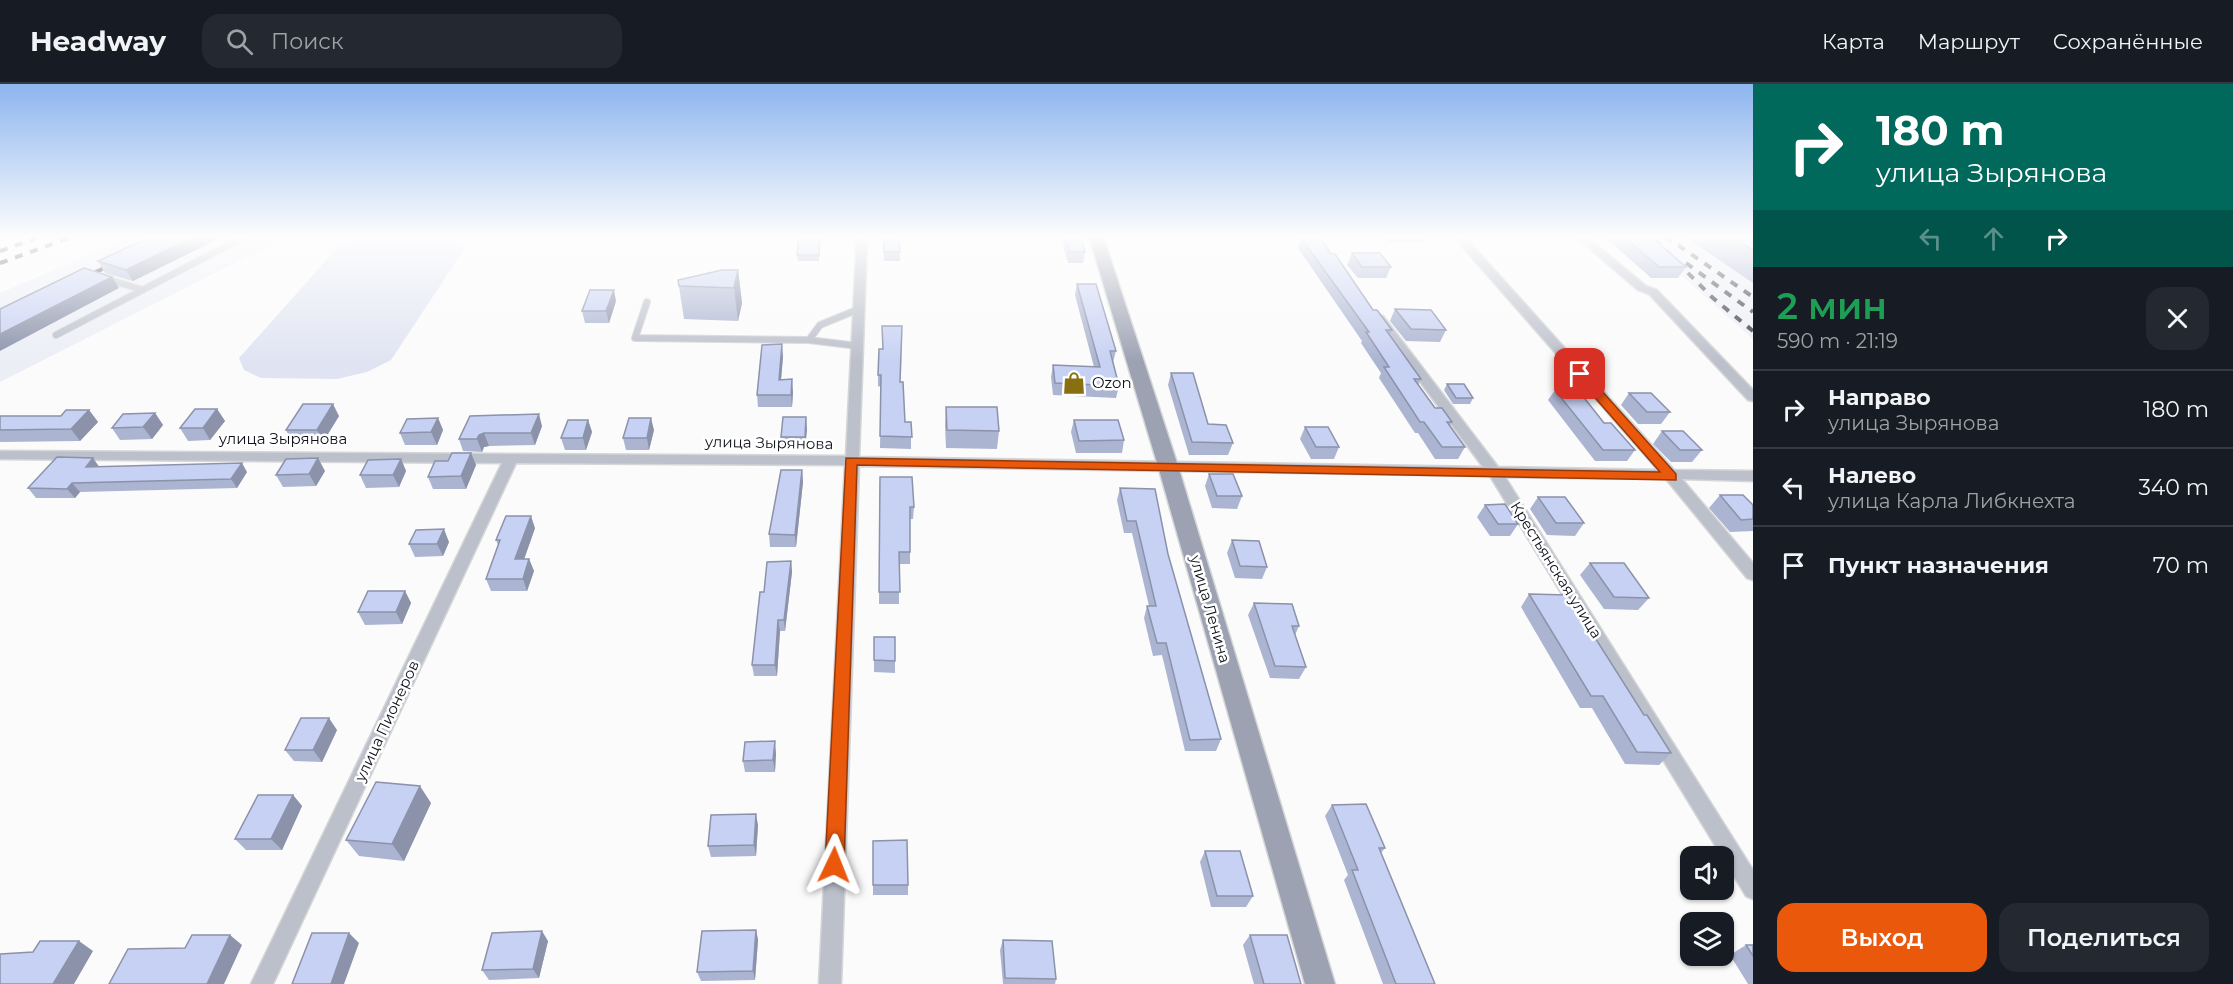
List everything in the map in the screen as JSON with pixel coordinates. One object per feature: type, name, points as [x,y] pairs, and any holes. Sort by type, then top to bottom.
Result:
[{"type":"main road","name":"улица Ленина","points":[[1109,278],[1168,466],[1320,984]]},
{"type":"street","points":[[830,984],[860,278]]},
{"type":"street","points":[[1495,278],[1672,477],[1753,574]]},
{"type":"street","points":[[1630,278],[1642,288],[1653,292],[1753,397]]},
{"type":"street","name":"Крестьянская улица","points":[[1368,303],[1496,474],[1753,889]]},
{"type":"street","name":"улица Зырянова","points":[[0,455],[851,461],[1672,477],[1753,476]]},
{"type":"street","name":"улица Пионеров","points":[[262,984],[512,458]]},
{"type":"lane","points":[[105,278],[143,290]]},
{"type":"lane","points":[[56,335],[166,278]]},
{"type":"lane","points":[[647,302],[635,338],[809,340],[858,346]]},
{"type":"lane","points":[[809,340],[820,324],[859,309]]},
{"type":"shaded area","points":[[35,278],[205,278],[0,382],[0,293]]},
{"type":"shaded area","points":[[310,278],[445,278],[391,360],[367,372],[337,379],[261,378],[244,370],[239,358]]},
{"type":"shaded area","points":[[1684,278],[1753,278],[1753,339]]},
{"type":"building","points":[[64,278],[110,278],[0,334],[0,309]]},
{"type":"building","points":[[736,278],[734,288],[679,286],[678,280]]},
{"type":"building","points":[[1330,278],[1351,278],[1373,310],[1377,310],[1392,330],[1386,330],[1421,379],[1414,379],[1435,408],[1442,408],[1452,422],[1447,422],[1465,447],[1442,447],[1424,422],[1420,422],[1384,367],[1389,367],[1366,332],[1369,332]]},
{"type":"building","points":[[1077,284],[1096,284],[1116,351],[1110,351],[1119,386],[1055,383],[1053,365],[1100,367]]},
{"type":"building","points":[[590,290],[614,290],[606,311],[582,311]]},
{"type":"building","points":[[1395,309],[1431,310],[1446,330],[1411,329]]},
{"type":"building","points":[[882,326],[902,326],[900,382],[903,382],[905,422],[911,422],[912,437],[880,436],[881,375],[878,375],[879,349],[883,349]]},
{"type":"building","points":[[782,344],[779,380],[792,379],[791,395],[757,395],[762,345]]},
{"type":"building","points":[[1171,373],[1193,373],[1208,424],[1226,425],[1233,443],[1192,442]]},
{"type":"building","points":[[1447,384],[1464,384],[1473,398],[1456,398]]},
{"type":"building","points":[[1555,390],[1578,390],[1604,423],[1611,423],[1635,450],[1603,450]]},
{"type":"building","points":[[1629,393],[1651,393],[1670,412],[1647,412]]},
{"type":"building","points":[[303,404],[333,404],[317,430],[286,430]]},
{"type":"building","points":[[946,407],[997,407],[999,431],[947,430]]},
{"type":"building","points":[[195,409],[217,409],[203,428],[180,428]]},
{"type":"building","points":[[66,410],[89,410],[71,429],[0,430],[0,416],[61,416]]},
{"type":"building","points":[[155,413],[143,427],[112,428],[123,414]]},
{"type":"building","points":[[539,414],[531,433],[484,433],[477,439],[459,439],[470,416]]},
{"type":"building","points":[[783,417],[806,417],[805,437],[781,437]]},
{"type":"building","points":[[438,418],[431,432],[400,433],[407,419]]},
{"type":"building","points":[[629,418],[651,418],[647,438],[623,438]]},
{"type":"building","points":[[568,420],[588,420],[583,438],[561,438]]},
{"type":"building","points":[[1074,420],[1118,420],[1124,440],[1079,441]]},
{"type":"building","points":[[1305,427],[1328,427],[1339,447],[1316,447]]},
{"type":"building","points":[[1662,431],[1683,431],[1702,450],[1680,450]]},
{"type":"building","points":[[452,453],[471,453],[461,476],[428,477],[435,461],[448,461]]},
{"type":"building","points":[[57,457],[93,458],[86,467],[242,463],[231,479],[72,483],[67,489],[28,488]]},
{"type":"building","points":[[318,458],[309,474],[276,475],[286,459]]},
{"type":"building","points":[[401,459],[393,475],[360,475],[368,460]]},
{"type":"building","points":[[781,470],[802,470],[795,535],[769,534]]},
{"type":"building","points":[[1209,474],[1233,474],[1242,496],[1217,496]]},
{"type":"building","points":[[880,477],[912,477],[914,507],[910,507],[910,552],[899,552],[900,592],[879,592]]},
{"type":"building","points":[[1120,488],[1155,489],[1168,554],[1221,739],[1190,740],[1166,643],[1157,643],[1147,606],[1156,606],[1136,521],[1127,521]]},
{"type":"building","points":[[1720,495],[1743,495],[1753,505],[1753,519],[1741,520]]},
{"type":"building","points":[[1538,497],[1565,497],[1584,523],[1556,523]]},
{"type":"building","points":[[1505,504],[1518,524],[1498,524],[1485,505]]},
{"type":"building","points":[[506,516],[531,516],[515,559],[529,559],[523,579],[486,579],[500,540],[496,540]]},
{"type":"building","points":[[444,529],[437,544],[409,544],[416,530]]},
{"type":"building","points":[[1232,540],[1259,541],[1267,567],[1240,566]]},
{"type":"building","points":[[791,561],[784,620],[778,620],[775,665],[752,665],[760,592],[764,592],[767,562]]},
{"type":"building","points":[[1590,563],[1624,563],[1649,598],[1614,597]]},
{"type":"building","points":[[368,591],[405,591],[396,612],[358,612]]},
{"type":"building","points":[[1529,594],[1568,595],[1644,715],[1647,715],[1671,753],[1637,752],[1603,696],[1591,696]]},
{"type":"building","points":[[1254,603],[1292,604],[1299,626],[1292,626],[1306,667],[1275,666]]},
{"type":"building","points":[[874,637],[895,637],[895,661],[874,660]]},
{"type":"building","points":[[301,718],[329,718],[313,750],[285,750]]},
{"type":"building","points":[[775,741],[773,760],[743,761],[745,742]]},
{"type":"building","points":[[376,782],[420,786],[392,844],[346,840]]},
{"type":"building","points":[[258,795],[293,795],[271,839],[235,839]]},
{"type":"building","points":[[1366,804],[1385,848],[1379,848],[1435,984],[1396,984],[1352,870],[1358,870],[1332,805]]},
{"type":"building","points":[[756,814],[754,845],[708,846],[711,815]]},
{"type":"building","points":[[907,840],[908,885],[873,885],[873,841]]},
{"type":"building","points":[[1205,851],[1240,851],[1253,896],[1217,896]]},
{"type":"building","points":[[756,930],[753,971],[697,972],[702,931]]},
{"type":"building","points":[[542,931],[533,969],[482,970],[492,933]]},
{"type":"building","points":[[312,933],[349,933],[331,984],[292,984]]},
{"type":"building","points":[[192,935],[230,935],[207,984],[109,984],[128,949],[185,948]]},
{"type":"building","points":[[1250,935],[1287,935],[1301,984],[1264,984]]},
{"type":"building","points":[[1003,940],[1052,941],[1056,979],[1005,978]]},
{"type":"building","points":[[40,941],[79,941],[53,984],[0,984],[0,954],[33,952]]},
{"type":"building","points":[[1746,945],[1753,945],[1753,956]]},
{"type":"railway","points":[[1693,278],[1753,331]]},
{"type":"railway","points":[[1707,278],[1753,312]]},
{"type":"railway","points":[[1726,278],[1753,297]]},
{"type":"place","name":"Ozon","points":[[1074,383]]},
{"type":"route","points":[[834,865],[851,461],[1672,477],[1580,374]]}]
